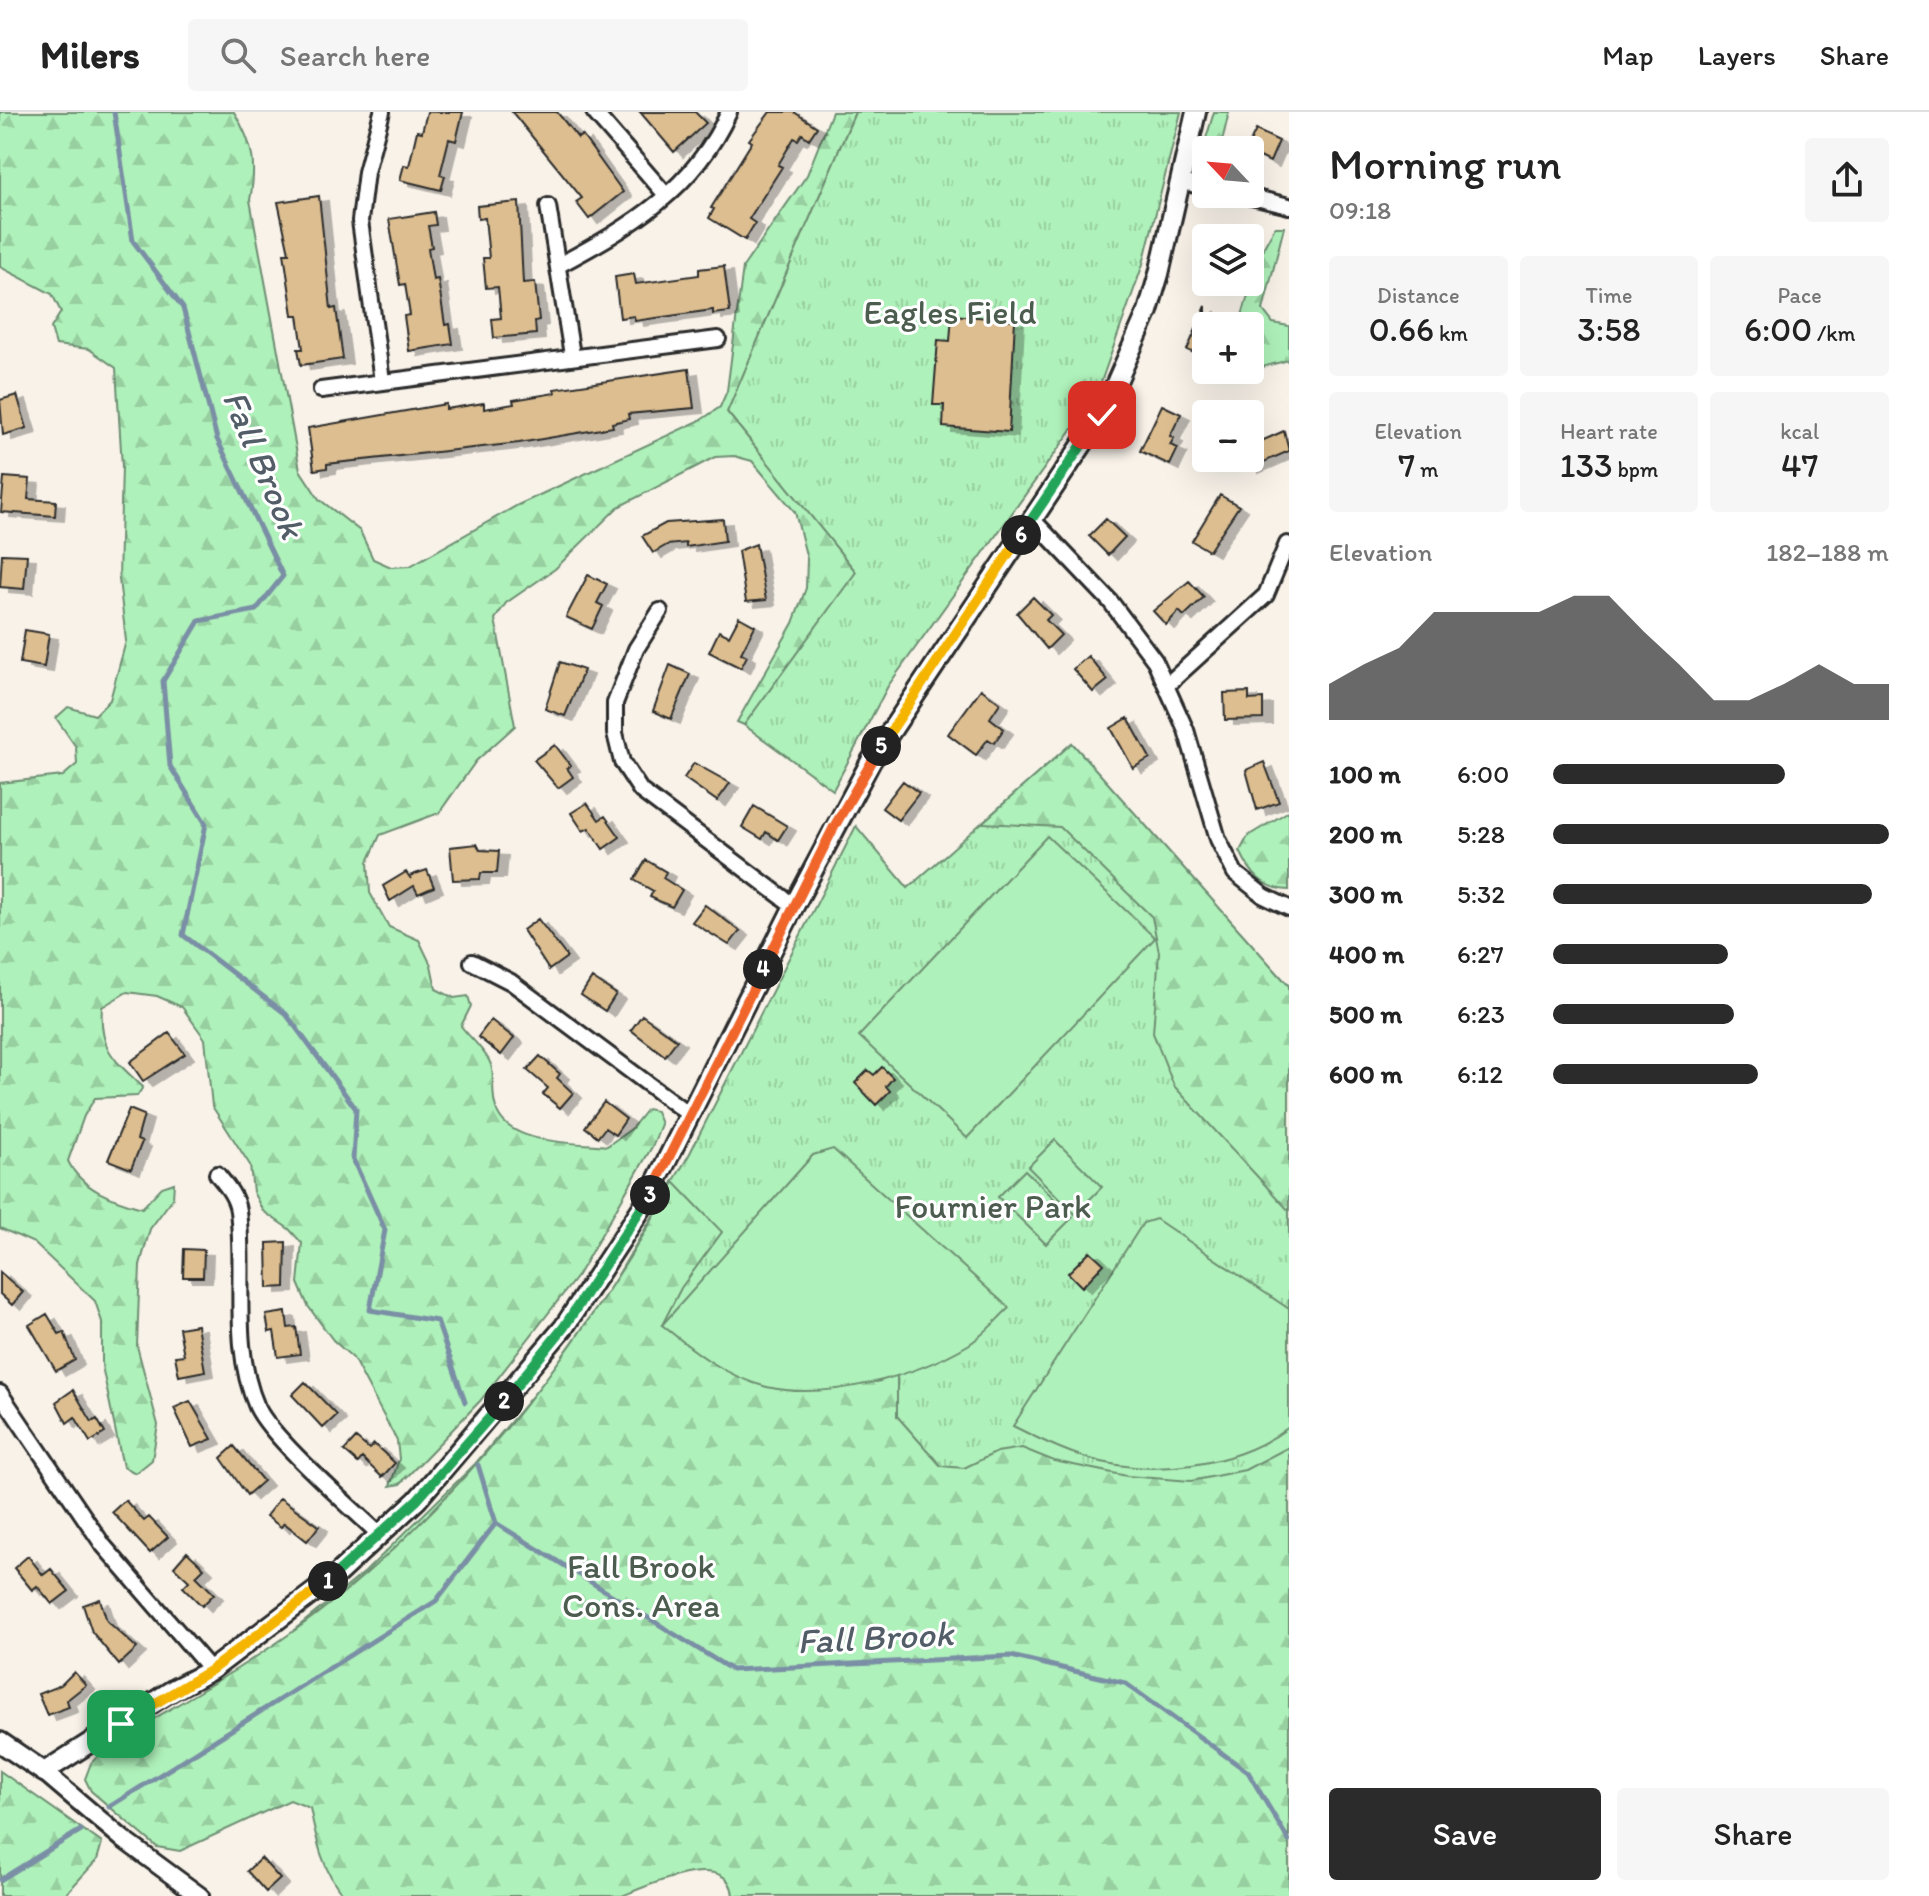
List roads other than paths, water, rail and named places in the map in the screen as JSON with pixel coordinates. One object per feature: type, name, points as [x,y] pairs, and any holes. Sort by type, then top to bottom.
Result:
[{"type":"main road","points":[[0,1742],[44,1772],[174,1689],[211,1670],[381,1536],[468,1444],[564,1327],[628,1232],[691,1116],[794,906],[871,761],[1083,447],[1119,381],[1156,284],[1196,112]]},
{"type":"street","points":[[382,112],[366,172],[360,221],[382,381]]},
{"type":"street","points":[[594,112],[666,195]]},
{"type":"street","points":[[559,265],[610,236],[666,195],[706,157],[729,112]]},
{"type":"street","points":[[1180,182],[1192,184]]},
{"type":"street","points":[[1264,200],[1289,206]]},
{"type":"street","points":[[548,206],[572,355]]},
{"type":"street","points":[[321,390],[572,355],[718,339]]},
{"type":"street","points":[[1032,519],[1134,629],[1167,685],[1210,802],[1218,839],[1235,873],[1264,896],[1289,908]]},
{"type":"street","points":[[1167,685],[1266,595],[1287,544]]},
{"type":"street","points":[[660,611],[636,649],[615,703],[615,733],[622,762],[641,791],[794,906]]},
{"type":"street","points":[[472,962],[511,982],[691,1116]]},
{"type":"street","points":[[217,1174],[232,1192],[238,1209],[238,1282],[244,1354],[258,1408],[288,1444],[381,1536]]},
{"type":"street","points":[[0,1393],[103,1545],[211,1670]]},
{"type":"street","points":[[44,1772],[124,1840],[200,1896]]},
{"type":"waterway","name":"Fall Brook","points":[[114,112],[133,241],[183,308],[217,439],[283,576],[256,610],[199,621],[163,681],[170,766],[206,824],[183,935],[286,1014],[356,1109],[353,1159],[385,1230],[370,1310],[437,1321],[465,1402]]},
{"type":"waterway","name":"Fall Brook","points":[[478,1465],[496,1523],[732,1670],[1011,1656],[1125,1683],[1248,1772],[1289,1841]]},
{"type":"waterway","points":[[109,1807],[436,1601],[496,1523]]},
{"type":"waterway","points":[[0,1880],[81,1830]]},
{"type":"park label","name":"Eagles Field","points":[[950,312]]},
{"type":"park label","name":"Fournier Park","points":[[993,1206]]},
{"type":"park label","name":"Fall Brook Cons. Area","points":[[641,1586]]}]
